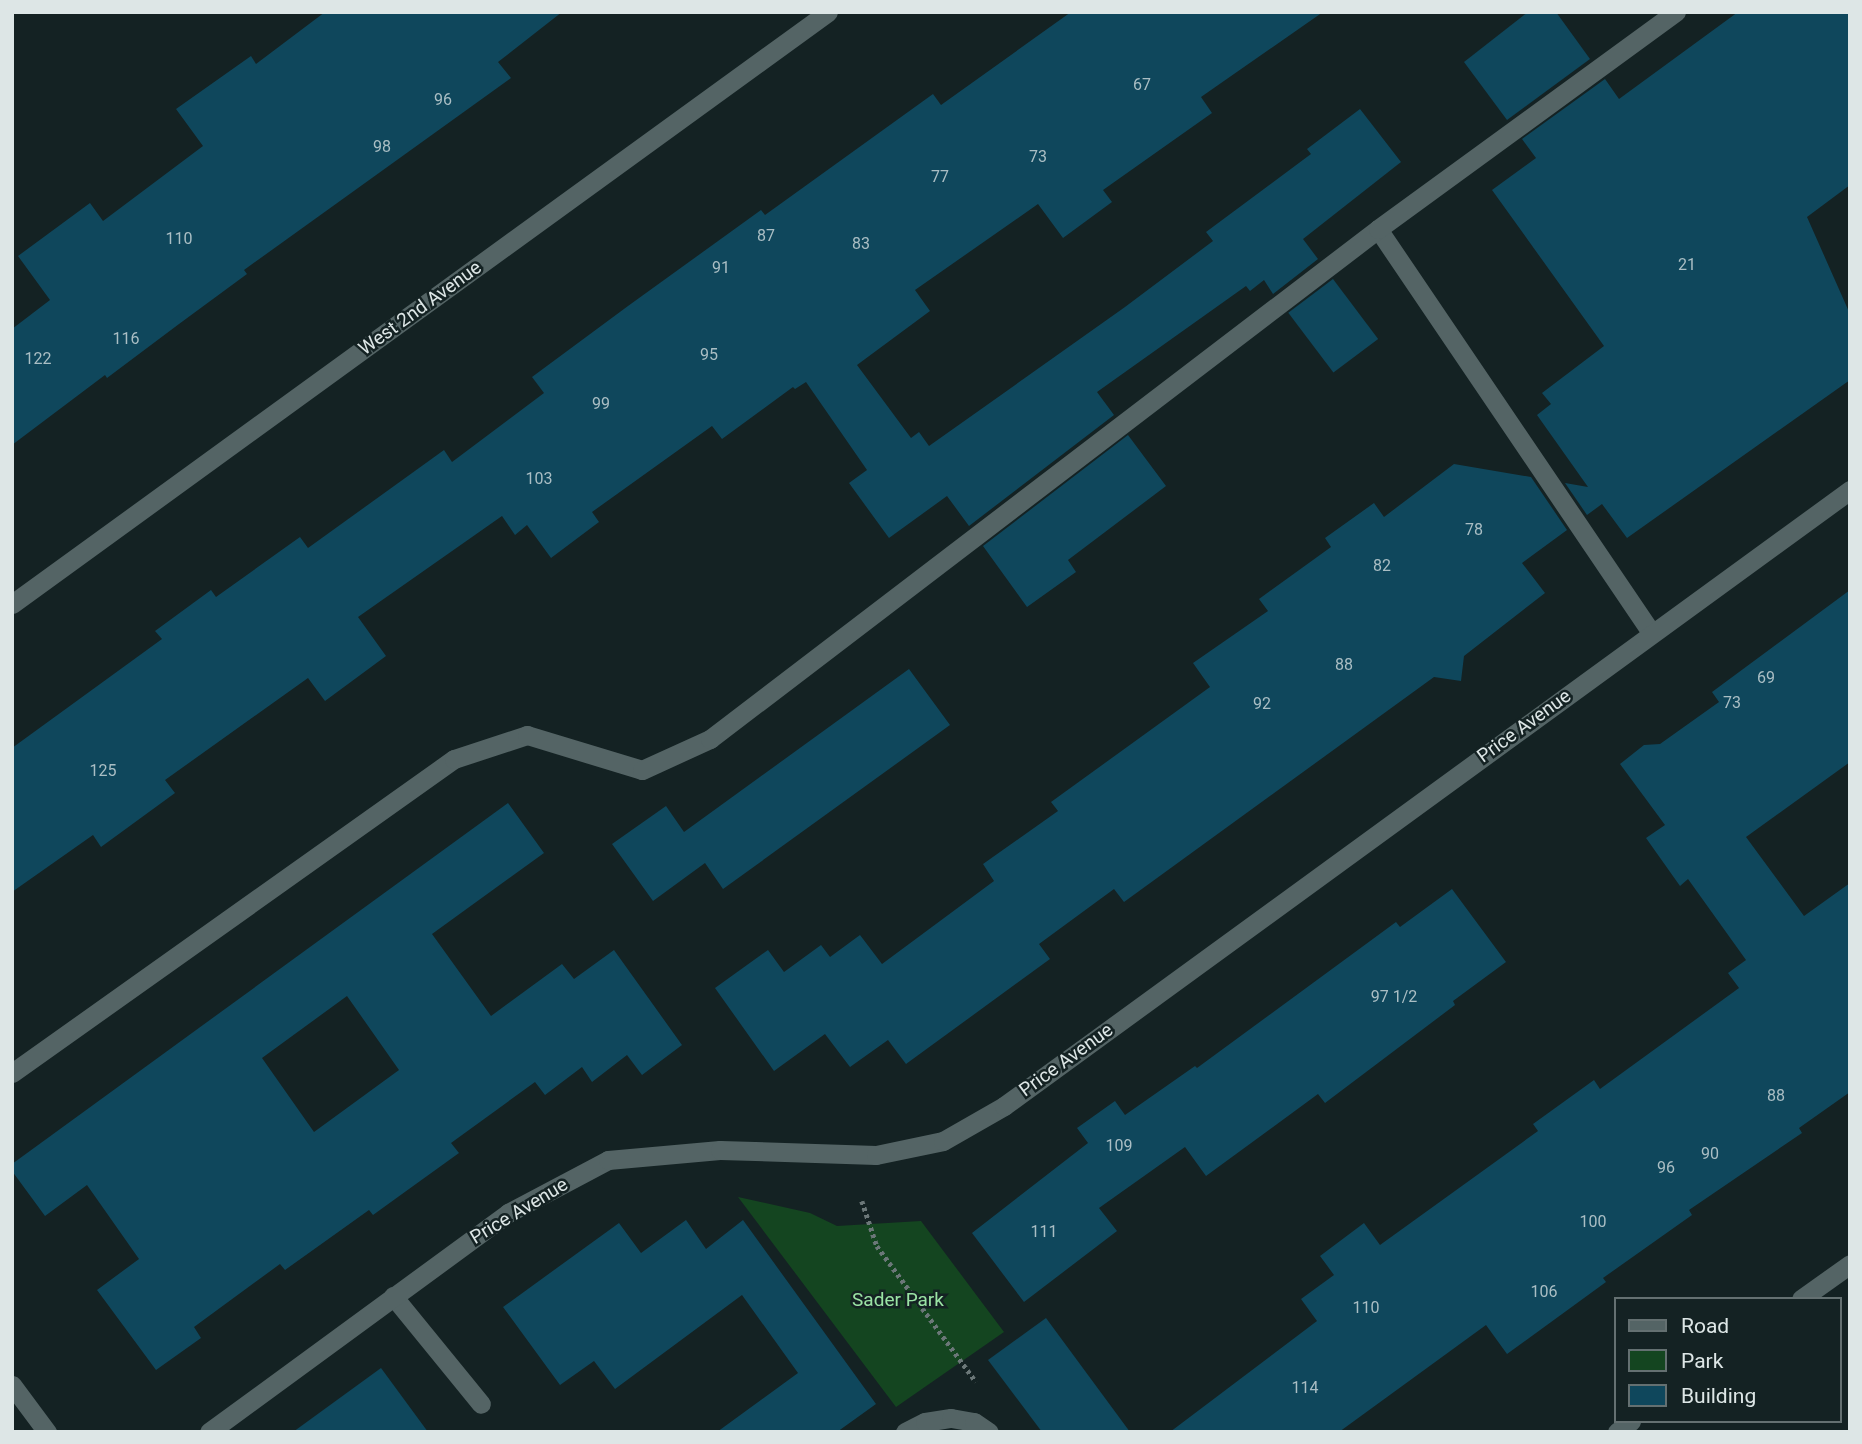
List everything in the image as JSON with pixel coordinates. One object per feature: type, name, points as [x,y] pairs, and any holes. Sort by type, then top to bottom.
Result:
[{"type":"street","name":"West 2nd Avenue","points":[[12,604],[828,12]]},
{"type":"street","points":[[12,1073],[454,759],[527,735],[642,770],[710,740],[1378,229],[1676,12]]},
{"type":"street","points":[[1378,229],[1652,633]]},
{"type":"street","name":"Price Avenue","points":[[209,1432],[508,1213],[608,1160],[720,1150],[876,1155],[943,1141],[1004,1106],[1850,490]]},
{"type":"street","points":[[1804,1297],[1850,1264]]},
{"type":"street","points":[[393,1296],[481,1404]]},
{"type":"street","points":[[12,1385],[47,1432]]},
{"type":"street","points":[[905,1432],[925,1422],[951,1418],[982,1427]]},
{"type":"path","points":[[862,1201],[877,1246],[976,1380],[982,1427]]},
{"type":"green space","name":"Sader Park","points":[[738,1197],[810,1213],[837,1226],[921,1221],[1004,1332],[896,1407]]},
{"type":"building","points":[[325,12],[562,12],[498,62],[511,78],[244,270],[247,274],[12,445],[12,329],[50,300],[18,256],[90,203],[103,221],[203,146],[176,109],[251,56],[256,64]]},
{"type":"building","points":[[1071,12],[1323,12],[1201,97],[1212,113],[1103,190],[1112,202],[1063,238],[1038,204],[915,290],[930,311],[857,365],[911,438],[919,432],[929,446],[1125,307],[1213,241],[1206,232],[1311,154],[1307,149],[1360,109],[1401,162],[1303,239],[1318,259],[1273,294],[1264,280],[1250,291],[1246,286],[1097,392],[1114,415],[969,526],[947,496],[889,538],[849,483],[867,470],[806,382],[795,389],[793,387],[722,439],[712,426],[592,512],[599,522],[551,558],[527,525],[515,535],[502,516],[358,617],[386,656],[325,701],[308,678],[165,780],[175,793],[101,847],[93,835],[12,892],[12,748],[162,639],[155,631],[211,590],[216,597],[300,537],[308,548],[444,450],[452,462],[544,393],[532,377],[628,306],[761,210],[765,215],[933,94],[941,105]]},
{"type":"building","points":[[1528,12],[1556,12],[1590,59],[1507,120],[1464,62]]},
{"type":"building","points":[[1738,12],[1850,12],[1850,185],[1807,217],[1850,314],[1850,380],[1627,538],[1602,504],[1587,515],[1565,483],[1588,487],[1537,415],[1551,404],[1542,393],[1604,346],[1492,190],[1536,158],[1522,139],[1605,79],[1619,99]]},
{"type":"building","points":[[1333,279],[1378,339],[1333,373],[1288,313]]},
{"type":"building","points":[[1128,435],[1166,486],[1068,560],[1076,572],[1027,607],[983,546]]},
{"type":"building","points":[[1454,464],[1531,477],[1567,530],[1522,563],[1545,593],[1464,656],[1461,681],[1434,677],[1124,902],[1114,889],[1039,944],[1050,959],[906,1064],[888,1040],[850,1067],[825,1034],[774,1071],[715,988],[768,950],[784,972],[821,945],[830,957],[860,935],[882,964],[994,881],[983,864],[1058,811],[1051,802],[1210,687],[1193,663],[1268,611],[1259,599],[1331,547],[1325,538],[1374,503],[1384,517]]},
{"type":"building","points":[[1850,590],[1850,762],[1746,837],[1804,916],[1850,883],[1850,1092],[1799,1128],[1802,1133],[1689,1210],[1692,1215],[1603,1278],[1606,1282],[1507,1354],[1486,1325],[1339,1432],[1170,1432],[1317,1321],[1301,1299],[1334,1275],[1320,1256],[1364,1223],[1380,1245],[1538,1131],[1533,1124],[1594,1080],[1600,1089],[1739,988],[1728,973],[1746,960],[1688,879],[1680,886],[1646,838],[1665,825],[1620,764],[1644,745],[1660,744],[1719,702],[1712,692]]},
{"type":"building","points":[[909,669],[950,725],[723,889],[705,863],[653,901],[612,844],[666,806],[684,832]]},
{"type":"building","points":[[508,803],[544,853],[432,934],[491,1016],[562,964],[574,979],[614,950],[682,1045],[642,1075],[627,1055],[592,1082],[582,1067],[545,1095],[535,1082],[451,1143],[459,1153],[373,1215],[369,1210],[285,1270],[280,1264],[194,1327],[201,1338],[156,1370],[97,1290],[139,1259],[87,1185],[45,1216],[12,1171],[12,1164]],"holes":[[[347,996],[399,1070],[314,1132],[262,1058]]]},
{"type":"building","points":[[1452,889],[1506,962],[1453,1001],[1455,1005],[1325,1103],[1318,1094],[1206,1176],[1185,1147],[1099,1208],[1117,1231],[1024,1302],[972,1233],[1088,1143],[1077,1128],[1115,1101],[1125,1115],[1195,1066],[1197,1068],[1396,922],[1400,927]]},
{"type":"building","points":[[686,1220],[706,1249],[743,1220],[876,1404],[837,1432],[717,1432],[798,1373],[742,1295],[615,1389],[594,1361],[560,1385],[503,1307],[619,1223],[641,1253]]},
{"type":"building","points":[[1046,1318],[1130,1432],[1042,1432],[988,1360]]},
{"type":"building","points":[[381,1368],[428,1432],[293,1432]]}]
